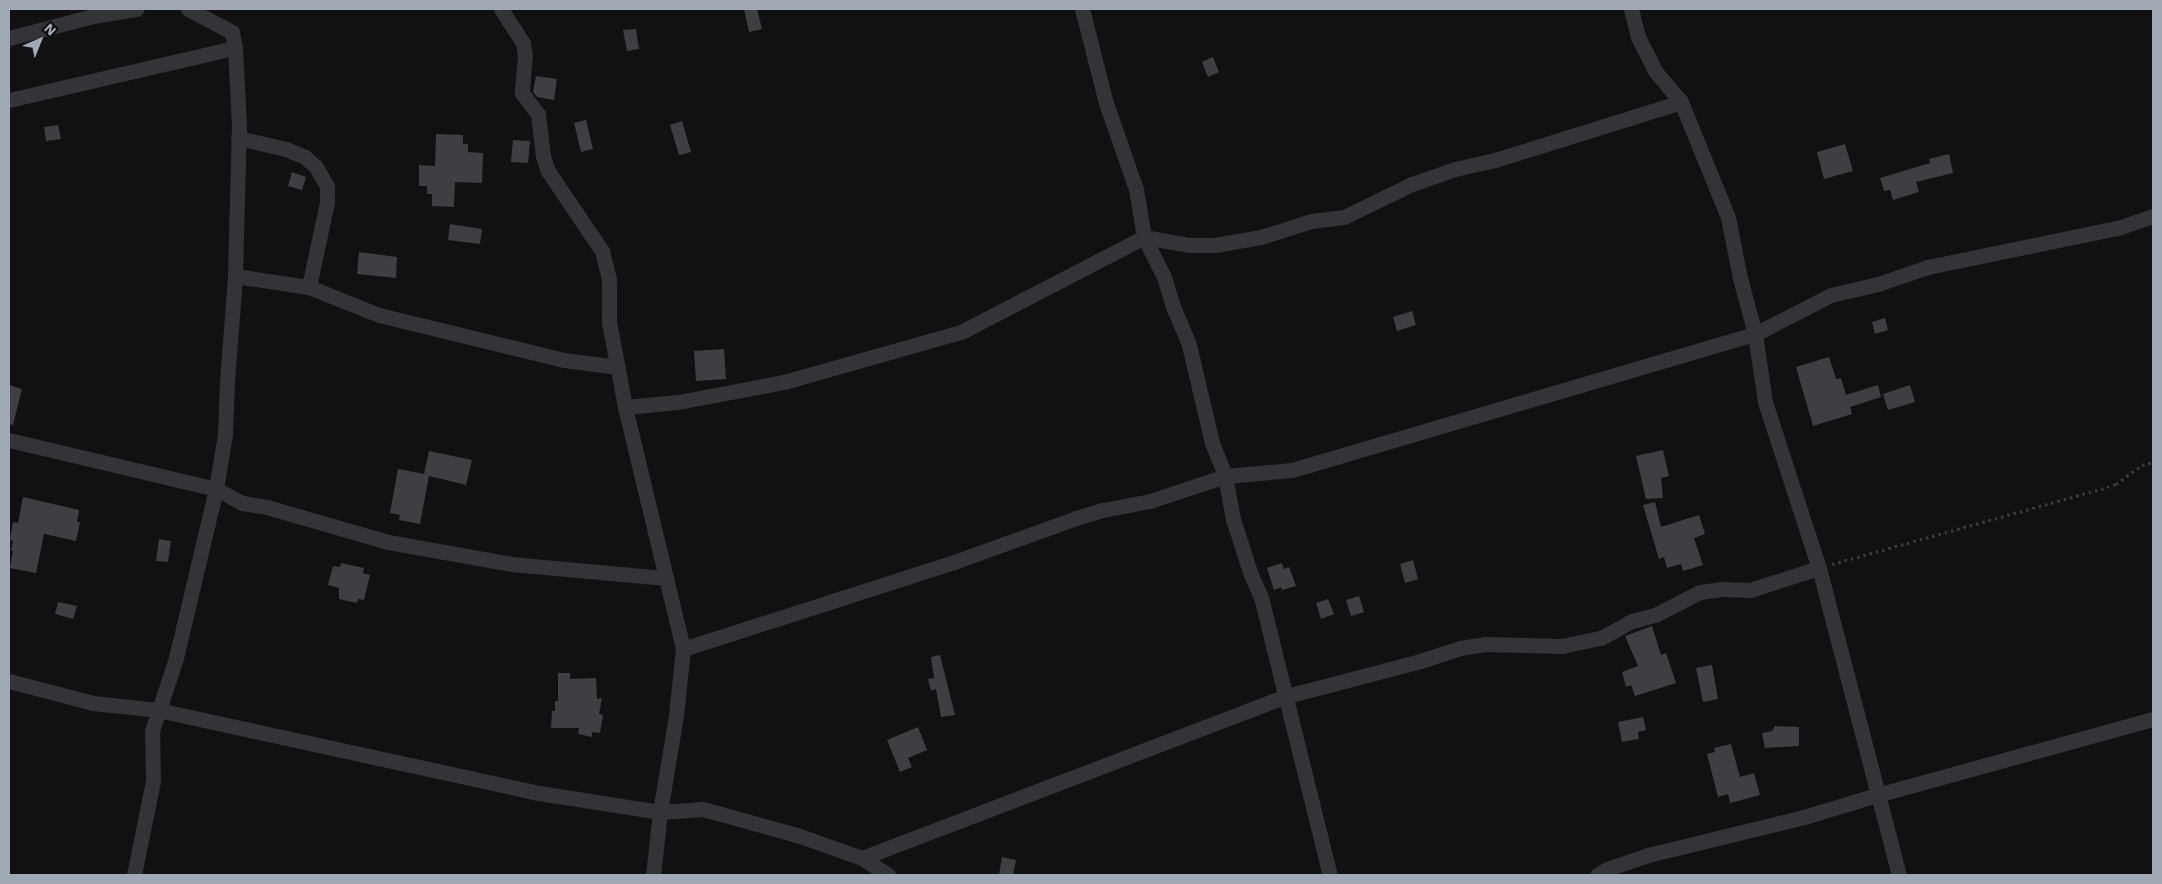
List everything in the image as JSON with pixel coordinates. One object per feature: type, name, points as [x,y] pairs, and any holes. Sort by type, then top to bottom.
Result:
[{"type":"street","points":[[9,38],[93,16],[136,9]]},
{"type":"street","points":[[134,875],[151,794],[154,768],[152,731],[176,658],[216,489],[225,434],[235,276],[238,138],[236,48],[232,32],[188,9]]},
{"type":"street","points":[[501,9],[524,44],[522,93],[538,114],[543,156],[548,171],[602,251],[609,280],[609,322],[625,406],[682,649],[674,731],[660,812],[653,875]]},
{"type":"street","points":[[1082,9],[1106,102],[1136,189],[1144,237],[1164,277],[1174,309],[1189,345],[1212,443],[1225,476],[1233,519],[1251,575],[1261,597],[1330,875]]},
{"type":"street","points":[[1631,9],[1638,37],[1656,72],[1681,102],[1728,217],[1740,278],[1755,334],[1765,402],[1818,568],[1899,875]]},
{"type":"street","points":[[9,100],[236,48]]},
{"type":"street","points":[[625,406],[678,402],[784,382],[961,332],[1144,237],[1189,245],[1215,245],[1261,237],[1311,221],[1344,216],[1412,184],[1446,172],[1495,160],[1681,102]]},
{"type":"street","points":[[238,138],[286,150],[305,157],[316,167],[327,186],[327,202],[309,287]]},
{"type":"street","points":[[682,649],[954,562],[1103,510],[1150,501],[1225,476],[1292,470],[1755,334],[1831,295],[1878,284],[1928,267],[2121,227],[2153,216]]},
{"type":"street","points":[[235,276],[309,287],[379,315],[564,360],[618,367]]},
{"type":"street","points":[[9,440],[216,489],[242,502],[388,542],[511,564],[666,578]]},
{"type":"street","points":[[862,858],[1287,696],[1420,662],[1460,648],[1485,644],[1562,646],[1601,638],[1632,622],[1655,615],[1700,592],[1721,589],[1750,590],[1818,568]]},
{"type":"street","points":[[9,681],[93,703],[158,710],[539,793],[660,812],[703,809],[797,835],[862,858],[888,875]]},
{"type":"street","points":[[1597,875],[1608,869],[1648,855],[1804,817],[1877,794],[2153,720]]},
{"type":"path","points":[[1818,568],[2101,489],[2116,484],[2142,464],[2153,462]]},
{"type":"building","points":[[744,9],[757,9],[762,29],[749,32]]},
{"type":"building","points":[[636,29],[639,49],[627,51],[623,30]]},
{"type":"building","points":[[1213,57],[1219,72],[1208,77],[1202,62]]},
{"type":"building","points":[[536,76],[557,79],[554,100],[537,97],[533,92]]},
{"type":"building","points":[[586,120],[593,149],[581,152],[574,123]]},
{"type":"building","points":[[682,121],[691,152],[679,155],[670,125]]},
{"type":"building","points":[[58,125],[61,139],[46,141],[44,127]]},
{"type":"building","points":[[436,134],[463,135],[463,144],[468,144],[468,152],[483,153],[482,183],[455,182],[454,207],[432,206],[432,194],[427,194],[427,186],[419,186],[419,165],[435,166]]},
{"type":"building","points":[[513,140],[530,141],[528,163],[511,162]]},
{"type":"building","points":[[1845,144],[1853,171],[1824,179],[1817,152]]},
{"type":"building","points":[[1949,154],[1953,173],[1916,182],[1919,192],[1893,200],[1890,190],[1884,191],[1880,178],[1930,163],[1929,159]]},
{"type":"building","points":[[292,172],[306,177],[302,190],[288,186]]},
{"type":"building","points":[[450,224],[482,229],[480,244],[448,240]]},
{"type":"building","points":[[359,252],[397,257],[396,278],[357,274]]},
{"type":"building","points":[[1412,311],[1416,325],[1397,331],[1393,317]]},
{"type":"building","points":[[1885,318],[1888,330],[1875,334],[1872,322]]},
{"type":"building","points":[[724,349],[726,379],[696,381],[694,351]]},
{"type":"building","points":[[1829,357],[1836,379],[1841,378],[1846,395],[1878,385],[1881,397],[1850,407],[1852,414],[1813,426],[1796,367]]},
{"type":"building","points":[[9,385],[22,389],[13,425],[9,424]]},
{"type":"building","points":[[1910,385],[1915,402],[1888,410],[1883,394]]},
{"type":"building","points":[[1663,450],[1669,476],[1661,478],[1663,498],[1646,499],[1636,456]]},
{"type":"building","points":[[429,451],[472,460],[466,485],[429,476],[420,524],[399,520],[400,515],[390,513],[398,469],[424,474]]},
{"type":"building","points":[[23,497],[79,510],[77,522],[80,522],[76,541],[44,534],[36,573],[10,568],[13,551],[11,551],[13,541],[10,540],[13,522],[18,523]]},
{"type":"building","points":[[1655,502],[1661,527],[1699,515],[1705,534],[1694,538],[1703,565],[1683,571],[1681,564],[1667,568],[1664,557],[1659,559],[1643,505]]},
{"type":"building","points":[[159,539],[171,541],[168,562],[156,561]]},
{"type":"building","points":[[1413,560],[1418,579],[1405,583],[1400,564]]},
{"type":"building","points":[[341,563],[364,568],[363,573],[370,575],[364,600],[358,599],[357,603],[339,599],[339,588],[328,585],[333,566],[340,567]]},
{"type":"building","points":[[1282,563],[1284,569],[1289,567],[1296,586],[1282,590],[1281,587],[1274,590],[1267,568]]},
{"type":"building","points":[[1359,596],[1364,612],[1351,616],[1346,600]]},
{"type":"building","points":[[1328,599],[1334,614],[1321,619],[1316,603]]},
{"type":"building","points":[[58,602],[77,606],[73,619],[55,614]]},
{"type":"building","points":[[1652,626],[1661,655],[1666,653],[1676,683],[1635,696],[1631,685],[1626,687],[1622,672],[1638,666],[1625,636]]},
{"type":"building","points":[[940,655],[955,715],[941,717],[936,689],[931,691],[928,679],[934,678],[931,657]]},
{"type":"building","points":[[1712,665],[1718,699],[1703,702],[1696,668]]},
{"type":"building","points":[[558,673],[570,673],[570,679],[596,678],[597,699],[602,698],[599,714],[603,715],[600,733],[592,732],[592,737],[578,734],[579,728],[551,728],[552,711],[555,711],[555,701],[558,701]]},
{"type":"building","points":[[1643,717],[1646,730],[1638,732],[1639,739],[1622,742],[1618,722]]},
{"type":"building","points":[[1775,726],[1799,727],[1799,746],[1765,748],[1762,733],[1772,731]]},
{"type":"building","points":[[918,727],[927,750],[908,758],[912,767],[900,772],[887,740]]},
{"type":"building","points":[[1731,744],[1740,777],[1754,773],[1760,795],[1730,803],[1728,794],[1718,797],[1707,754],[1715,752],[1714,748]]},
{"type":"building","points":[[1002,857],[1016,860],[1013,875],[999,875]]}]
